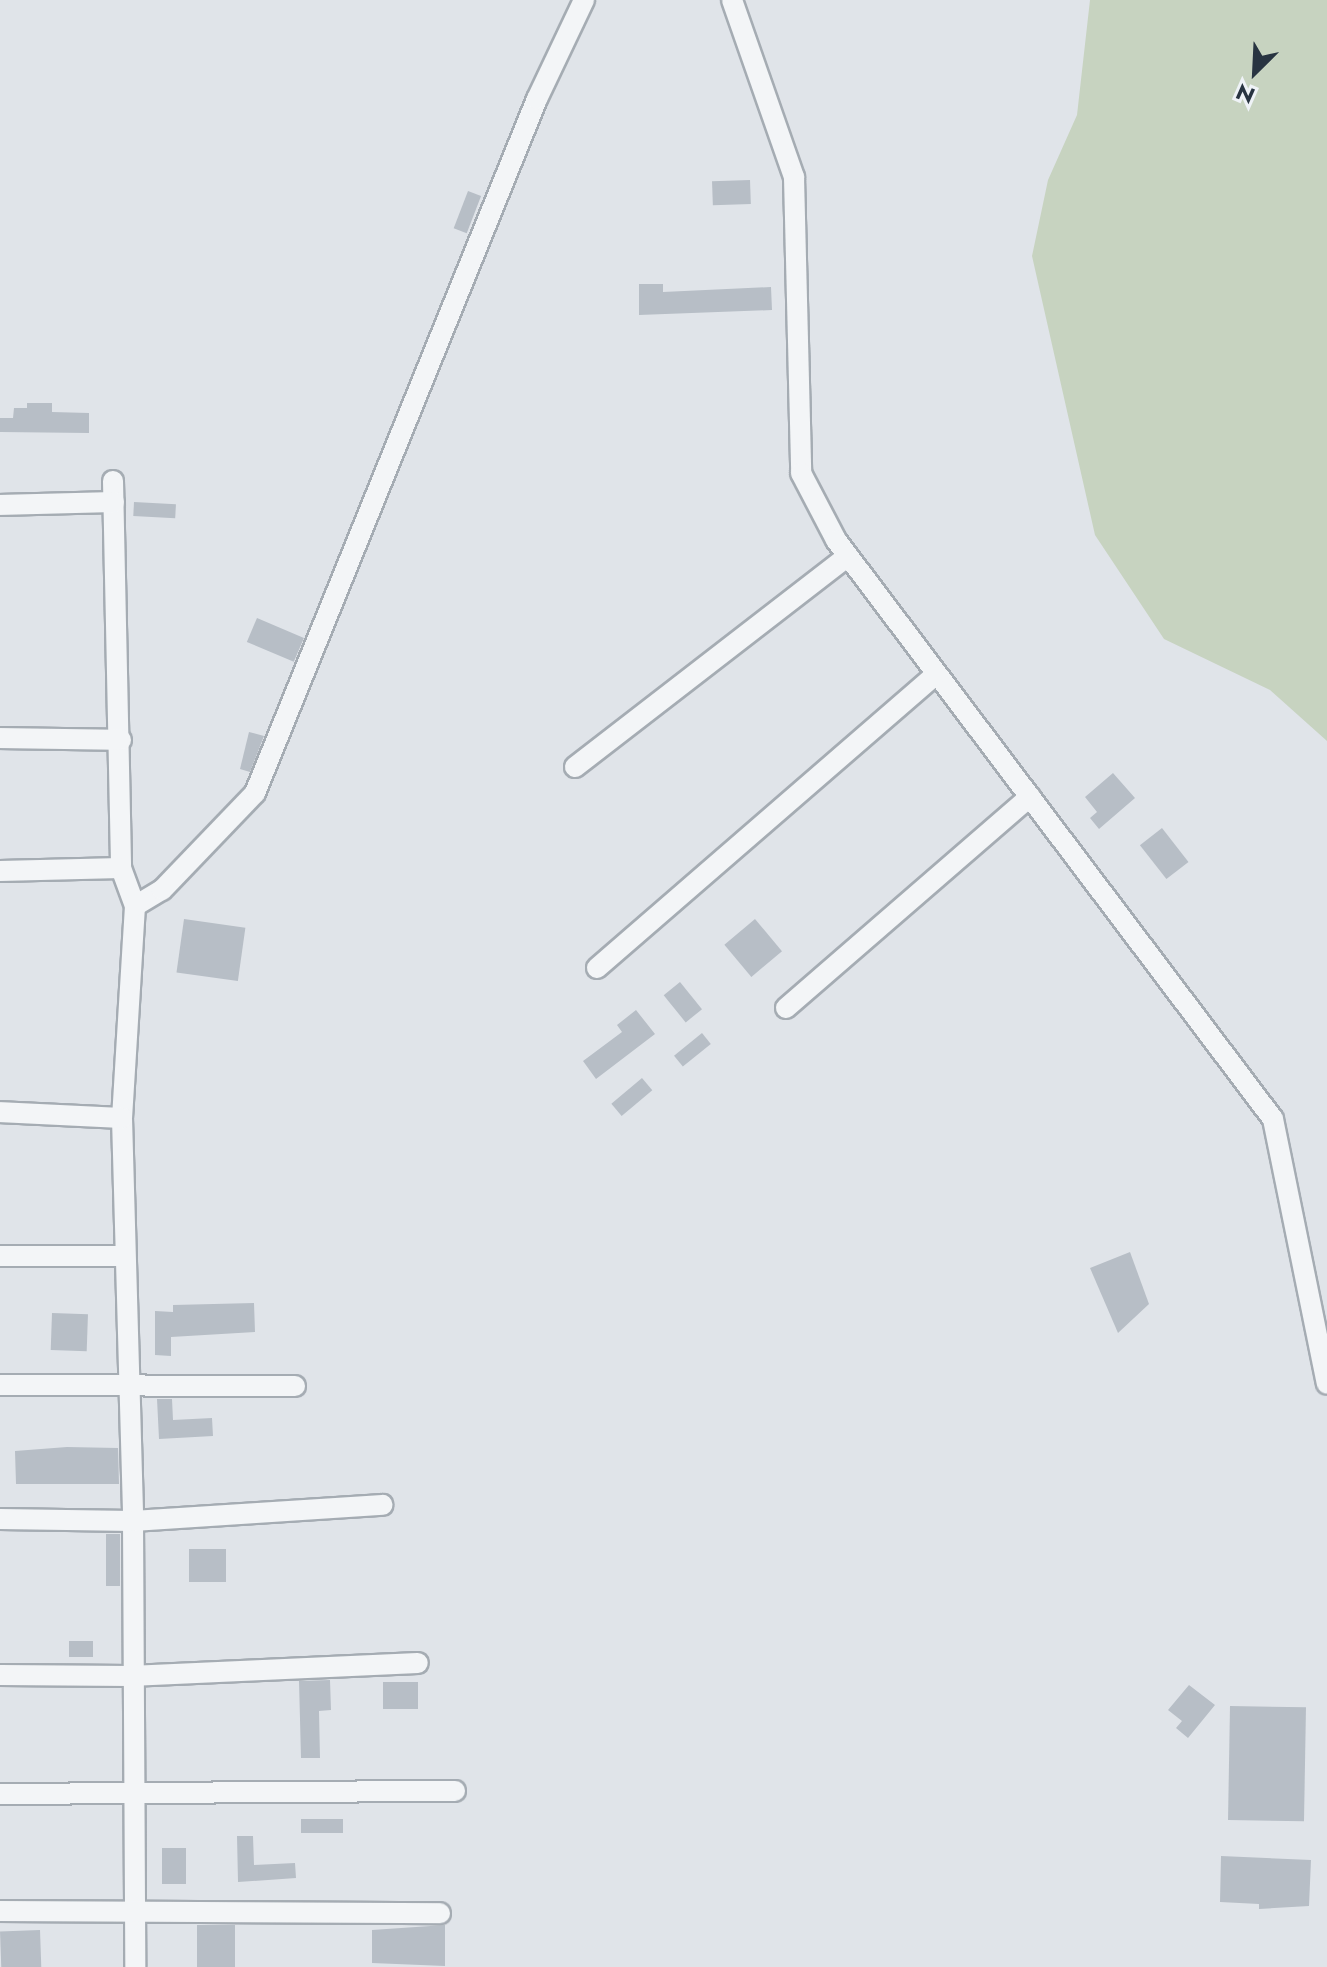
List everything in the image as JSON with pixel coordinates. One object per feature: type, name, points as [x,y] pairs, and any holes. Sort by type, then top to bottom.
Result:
[{"type":"street","points":[[135,906],[162,890],[255,793],[537,99],[584,0]]},
{"type":"street","points":[[732,0],[794,177],[801,473],[848,556],[1273,1119],[1327,1384]]},
{"type":"street","points":[[113,481],[121,740],[121,868],[135,906],[122,1118],[126,1386],[133,1521],[130,1676],[135,1967]]},
{"type":"street","points":[[0,505],[114,502]]},
{"type":"street","points":[[575,767],[848,556]]},
{"type":"street","points":[[597,968],[937,674]]},
{"type":"street","points":[[0,738],[121,740]]},
{"type":"street","points":[[786,1008],[1030,797]]},
{"type":"street","points":[[0,871],[121,868]]},
{"type":"street","points":[[0,1112],[122,1118]]},
{"type":"street","points":[[0,1256],[124,1256]]},
{"type":"street","points":[[0,1385],[295,1386]]},
{"type":"street","points":[[0,1519],[133,1521],[382,1505]]},
{"type":"street","points":[[0,1675],[130,1676],[418,1663]]},
{"type":"street","points":[[0,1794],[455,1791]]},
{"type":"street","points":[[0,1911],[440,1913]]},
{"type":"green space","points":[[1090,0],[1327,0],[1327,741],[1270,690],[1164,639],[1095,535],[1032,256],[1048,180],[1077,115]]},
{"type":"building","points":[[750,180],[751,204],[713,205],[712,181]]},
{"type":"building","points":[[468,191],[481,196],[467,233],[454,228]]},
{"type":"building","points":[[639,284],[663,284],[663,292],[771,287],[772,310],[639,315]]},
{"type":"building","points":[[27,403],[52,403],[52,412],[89,413],[89,433],[0,432],[0,418],[13,418],[14,408],[27,408]]},
{"type":"building","points":[[134,502],[176,504],[175,518],[133,516]]},
{"type":"building","points":[[257,618],[304,638],[294,662],[247,642]]},
{"type":"building","points":[[249,732],[264,736],[250,772],[240,769]]},
{"type":"building","points":[[1113,773],[1135,798],[1099,829],[1090,818],[1097,812],[1085,797]]},
{"type":"building","points":[[1162,828],[1188,862],[1166,879],[1140,845]]},
{"type":"building","points":[[184,919],[245,928],[238,981],[176,972]]},
{"type":"building","points":[[755,919],[782,951],[751,977],[724,945]]},
{"type":"building","points":[[680,982],[702,1009],[686,1022],[664,995]]},
{"type":"building","points":[[636,1010],[655,1034],[596,1079],[583,1061],[622,1032],[617,1025]]},
{"type":"building","points":[[702,1033],[711,1044],[683,1067],[674,1056]]},
{"type":"building","points":[[642,1078],[652,1090],[622,1116],[611,1104]]},
{"type":"building","points":[[1130,1252],[1149,1304],[1118,1333],[1090,1268]]},
{"type":"building","points":[[254,1303],[255,1332],[171,1337],[171,1356],[155,1355],[155,1311],[173,1312],[173,1305]]},
{"type":"building","points":[[52,1313],[88,1314],[87,1351],[51,1350]]},
{"type":"building","points":[[157,1399],[172,1399],[173,1420],[212,1418],[213,1436],[159,1439]]},
{"type":"building","points":[[67,1447],[118,1448],[119,1484],[16,1484],[15,1451]]},
{"type":"building","points":[[106,1534],[120,1534],[120,1586],[106,1586]]},
{"type":"building","points":[[189,1549],[226,1549],[226,1582],[189,1582]]},
{"type":"building","points":[[69,1641],[93,1641],[93,1657],[69,1657]]},
{"type":"building","points":[[330,1680],[331,1710],[319,1711],[320,1758],[301,1758],[299,1681]]},
{"type":"building","points":[[383,1682],[418,1682],[418,1709],[383,1709]]},
{"type":"building","points":[[1189,1685],[1215,1705],[1188,1738],[1176,1728],[1182,1721],[1168,1710]]},
{"type":"building","points":[[1230,1706],[1306,1707],[1304,1821],[1228,1820]]},
{"type":"building","points":[[301,1819],[343,1819],[343,1833],[301,1833]]},
{"type":"building","points":[[237,1836],[253,1836],[254,1865],[295,1863],[296,1878],[238,1882]]},
{"type":"building","points":[[162,1848],[186,1848],[186,1884],[162,1884]]},
{"type":"building","points":[[1221,1856],[1311,1860],[1309,1906],[1259,1909],[1259,1904],[1220,1902]]},
{"type":"building","points":[[197,1925],[235,1925],[235,1967],[197,1967]]},
{"type":"building","points":[[445,1925],[445,1966],[372,1963],[372,1930]]},
{"type":"building","points":[[40,1930],[41,1967],[1,1967],[0,1931]]}]
